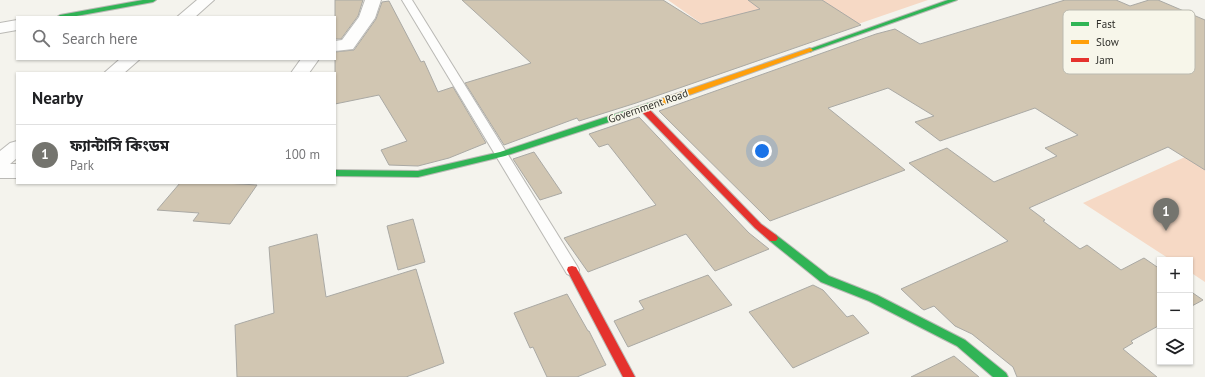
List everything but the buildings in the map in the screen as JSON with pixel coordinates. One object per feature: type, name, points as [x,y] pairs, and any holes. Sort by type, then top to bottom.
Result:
[{"type":"street","points":[[65,16],[153,0]]},
{"type":"street","points":[[179,0],[188,14],[206,0]]},
{"type":"street","points":[[336,46],[347,45],[367,18],[373,0]]},
{"type":"street","name":"Government Road","points":[[336,173],[418,174],[502,154],[643,108],[954,0]]},
{"type":"street","points":[[0,28],[16,25]]},
{"type":"street","points":[[114,72],[130,60]]},
{"type":"street","points":[[301,72],[309,60]]},
{"type":"street","points":[[643,108],[758,226],[825,279],[873,298],[961,343],[1002,377]]},
{"type":"street","points":[[0,161],[16,149]]},
{"type":"street","points":[[0,171],[16,171]]},
{"type":"street","points":[[572,270],[629,377]]},
{"type":"lane","points":[[407,0],[572,270]]},
{"type":"shaded area","points":[[668,0],[928,0],[753,60]]},
{"type":"shaded area","points":[[1205,148],[1205,282],[1193,274],[1193,257],[1166,257],[1083,203]]},
{"type":"traffic: fast","points":[[65,16],[153,0]]},
{"type":"traffic: fast","points":[[810,50],[954,0]]},
{"type":"traffic: fast","points":[[336,173],[418,174],[502,154],[661,102]]},
{"type":"traffic: fast","points":[[773,238],[825,279],[873,298],[961,343],[1002,377]]},
{"type":"traffic: slow","points":[[661,102],[810,50]]},
{"type":"traffic: jam","points":[[643,108],[758,226],[773,238]]},
{"type":"traffic: jam","points":[[572,270],[629,377]]},
{"type":"place","name":"ফ্যান্টাসি কিংডম","points":[[1166,231]]}]
